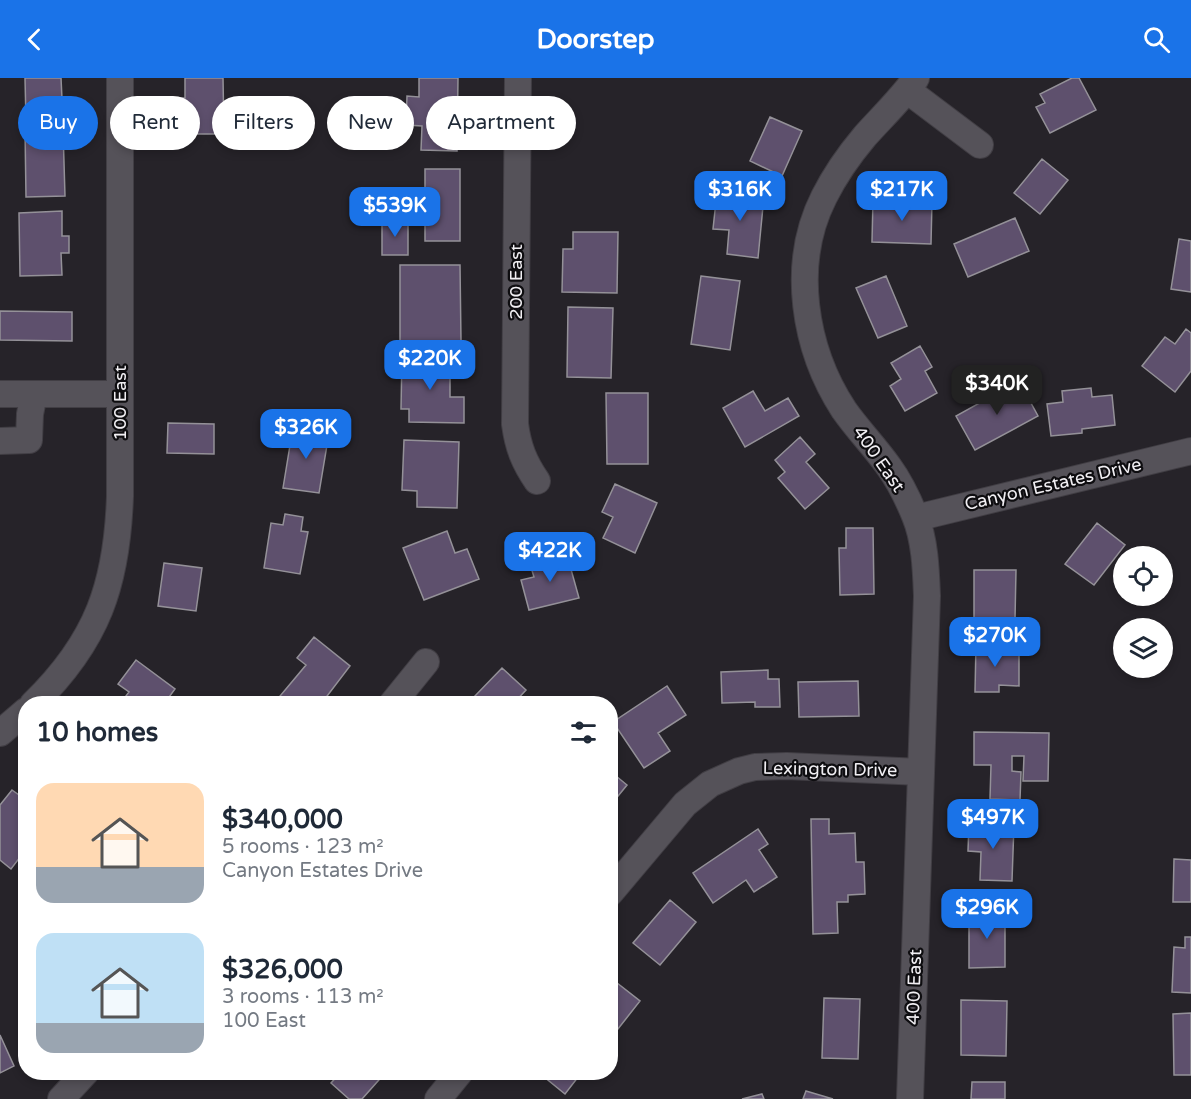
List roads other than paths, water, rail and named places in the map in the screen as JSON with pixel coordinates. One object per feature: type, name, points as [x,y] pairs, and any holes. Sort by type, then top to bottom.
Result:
[{"type":"street","name":"100 East","points":[[41,696],[62,674],[90,632],[108,588],[114,566],[119,528],[120,78]]},
{"type":"street","name":"200 East","points":[[518,78],[514,424],[525,464],[537,481]]},
{"type":"street","points":[[912,84],[980,145]]},
{"type":"street","name":"400 East","points":[[910,1099],[926,576],[924,550],[916,518],[890,467],[860,432],[832,391],[814,348],[808,324],[805,270],[814,221],[823,199],[848,157],[912,84]]},
{"type":"street","points":[[0,394],[120,394]]},
{"type":"street","points":[[0,441],[29,440],[30,414],[34,394]]},
{"type":"street","name":"Canyon Estates Drive","points":[[916,518],[1191,451]]},
{"type":"street","points":[[398,696],[426,662]]},
{"type":"street","points":[[0,733],[18,718]]},
{"type":"street","name":"Lexington Drive","points":[[618,884],[686,804],[704,788],[724,776],[755,767],[771,766],[921,772]]},
{"type":"street","points":[[61,1099],[79,1080]]},
{"type":"street","points":[[438,1099],[453,1080]]}]
